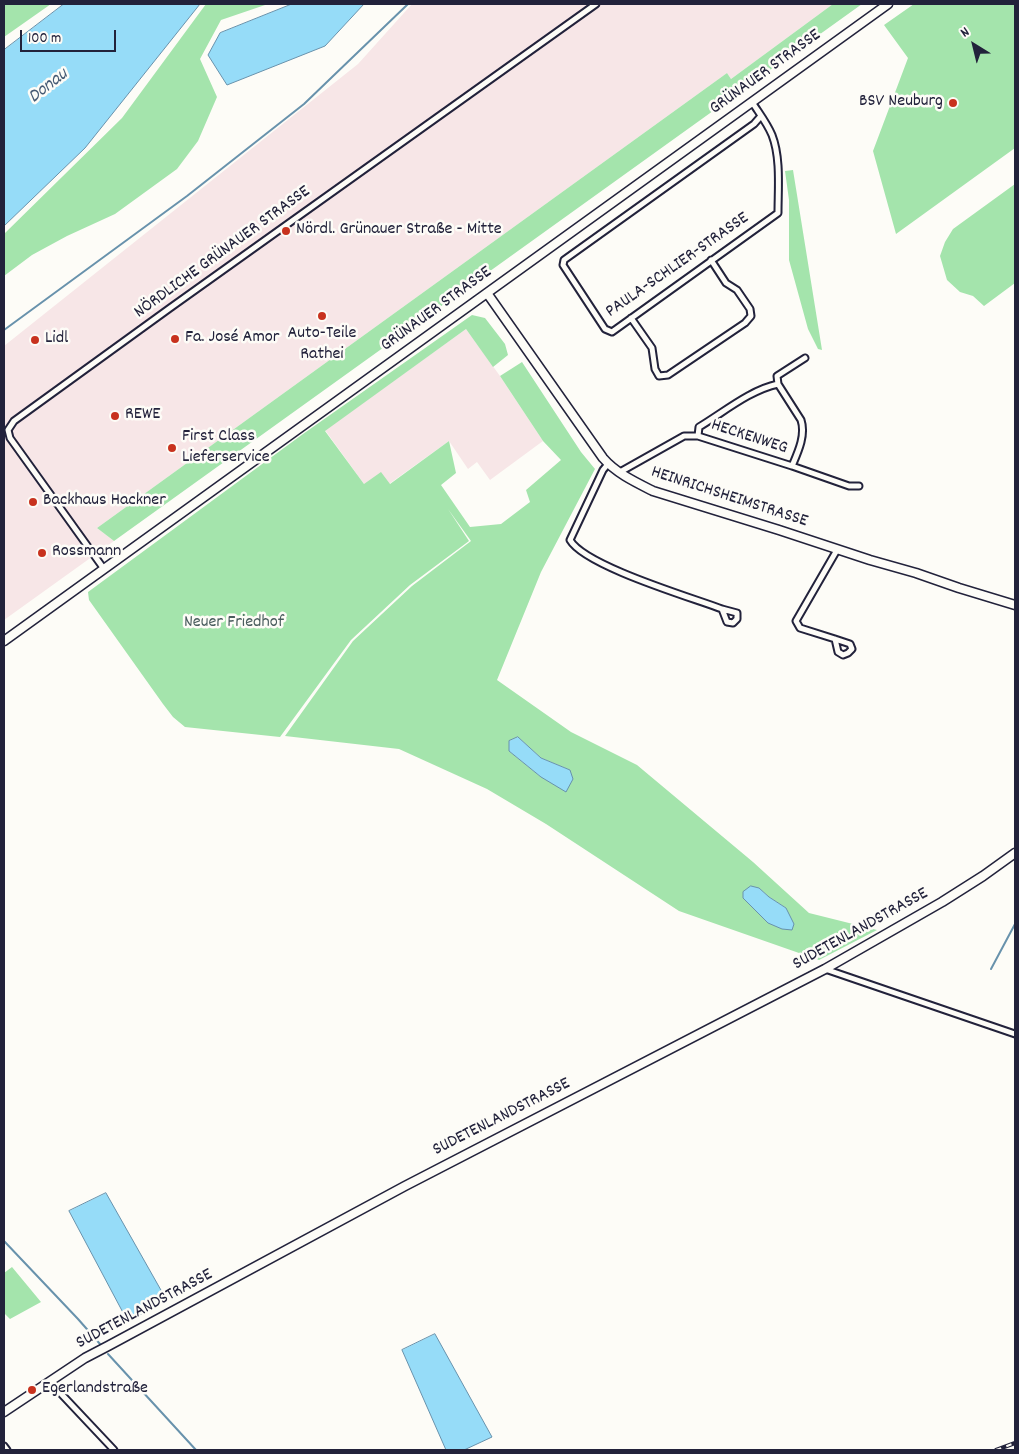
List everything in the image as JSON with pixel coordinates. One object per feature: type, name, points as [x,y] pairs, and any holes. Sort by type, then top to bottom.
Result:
[{"type":"street","name":"NÖRDLICHE GRÜNAUER STRASSE","points":[[104,569],[10,438],[8,430],[14,421],[596,4]]},
{"type":"street","name":"GRÜNAUER STRASSE","points":[[4,641],[888,4]]},
{"type":"street","name":"PAULA-SCHLIER-STRASSE","points":[[752,102],[768,126],[777,153],[778,213],[612,332],[605,329],[564,265],[564,260],[754,124],[761,116]]},
{"type":"street","points":[[631,318],[652,348],[655,369],[659,376],[668,375],[745,322],[751,316],[750,309],[737,290],[726,283],[711,260]]},
{"type":"street","name":"HEINRICHSHEIMSTRASSE","points":[[487,292],[603,458],[608,464],[637,483],[653,491],[1015,605]]},
{"type":"street","points":[[778,384],[777,376],[805,358]]},
{"type":"street","name":"HECKENWEG","points":[[698,436],[699,427],[746,398],[778,384],[801,420],[803,427],[792,466]]},
{"type":"street","name":"HECKENWEG","points":[[620,472],[684,436],[698,436],[850,486],[859,486]]},
{"type":"street","points":[[608,464],[603,470],[570,540],[572,545],[592,559],[627,575],[722,608]]},
{"type":"street","points":[[834,639],[800,628],[796,621],[837,550]]},
{"type":"street","name":"SUDETENLANDSTRASSE","points":[[4,1412],[85,1358],[405,1186],[825,969],[942,902],[984,876],[1015,853]]},
{"type":"street","points":[[825,969],[1015,1034]]},
{"type":"street","points":[[50,1382],[114,1450]]},
{"type":"street","points":[[4,1446],[7,1450]]},
{"type":"shaded area","points":[[412,4],[833,4],[731,79],[727,73],[97,528],[114,541],[4,620],[4,346],[358,64]]},
{"type":"shaded area","points":[[466,329],[543,441],[490,480],[477,462],[468,469],[449,441],[389,484],[364,484],[325,430]]},
{"type":"green space","points":[[4,4],[51,4],[4,37]]},
{"type":"green space","points":[[206,4],[268,4],[221,20],[200,59],[217,97],[198,141],[177,169],[115,214],[67,236],[32,255],[4,276],[4,234],[122,118]]},
{"type":"green space","points":[[833,4],[862,4],[114,541],[97,528],[727,73],[731,79]]},
{"type":"green space","name":"BSV Neuburg","points":[[914,4],[1015,4],[1015,148],[896,234],[873,151],[908,58],[884,25]]},
{"type":"green space","points":[[793,170],[822,350],[818,349],[808,329],[789,260],[789,200],[785,171]]},
{"type":"green space","points":[[1015,184],[1015,283],[984,306],[973,296],[960,292],[947,280],[940,256],[945,242],[953,229]]},
{"type":"green space","name":"Neuer Friedhof","points":[[472,315],[485,318],[505,344],[508,355],[493,367],[466,329],[325,431],[364,484],[381,472],[390,484],[449,441],[456,473],[441,485],[470,527],[501,524],[530,502],[526,490],[561,460],[543,441],[500,376],[522,362],[581,452],[595,469],[541,572],[497,680],[571,732],[637,765],[753,862],[809,913],[877,930],[819,960],[679,911],[546,824],[487,789],[399,749],[285,736],[353,641],[412,586],[471,541],[448,509],[469,541],[410,585],[351,640],[280,737],[185,727],[173,717],[89,600],[88,592],[303,434]],"holes":[[[518,737],[541,758],[570,770],[541,777],[509,751],[509,741]],[[759,888],[769,897],[786,908],[756,910],[743,898]]]},
{"type":"green space","points":[[12,1267],[41,1302],[10,1319],[4,1313],[4,1273]]},
{"type":"water","name":"Donau","points":[[64,4],[200,4],[85,148],[4,226],[4,50]]},
{"type":"water","points":[[292,4],[364,4],[325,46],[227,85],[208,55],[220,33]]},
{"type":"water","points":[[518,737],[541,758],[570,770],[573,779],[566,792],[541,777],[509,751],[509,741]]},
{"type":"water","points":[[751,886],[759,888],[786,908],[794,924],[792,930],[782,929],[768,923],[743,898],[743,892]]},
{"type":"water","points":[[106,1193],[166,1299],[128,1322],[69,1211]]},
{"type":"water","points":[[435,1334],[492,1437],[464,1450],[446,1450],[402,1350]]},
{"type":"waterway","points":[[4,330],[187,196],[304,104],[408,4]]},
{"type":"waterway","points":[[991,969],[1015,924]]},
{"type":"waterway","points":[[4,1241],[100,1344]]},
{"type":"waterway","points":[[108,1354],[196,1450]]},
{"type":"railway","points":[[996,1450],[1015,1443]]},
{"type":"place","name":"BSV Neuburg","points":[[953,103]]},
{"type":"place","name":"Nördl. Grünauer Straße - Mitte","points":[[286,231]]},
{"type":"place","name":"Auto-Teile Rathei","points":[[322,316]]},
{"type":"place","name":"Fa. José Amor","points":[[175,339]]},
{"type":"place","name":"Lidl","points":[[35,340]]},
{"type":"place","name":"REWE","points":[[115,416]]},
{"type":"place","name":"First Class Lieferservice","points":[[172,448]]},
{"type":"place","name":"Backhaus Hackner","points":[[33,502]]},
{"type":"place","name":"Rossmann","points":[[42,553]]},
{"type":"place","name":"Egerlandstraße","points":[[32,1390]]}]
